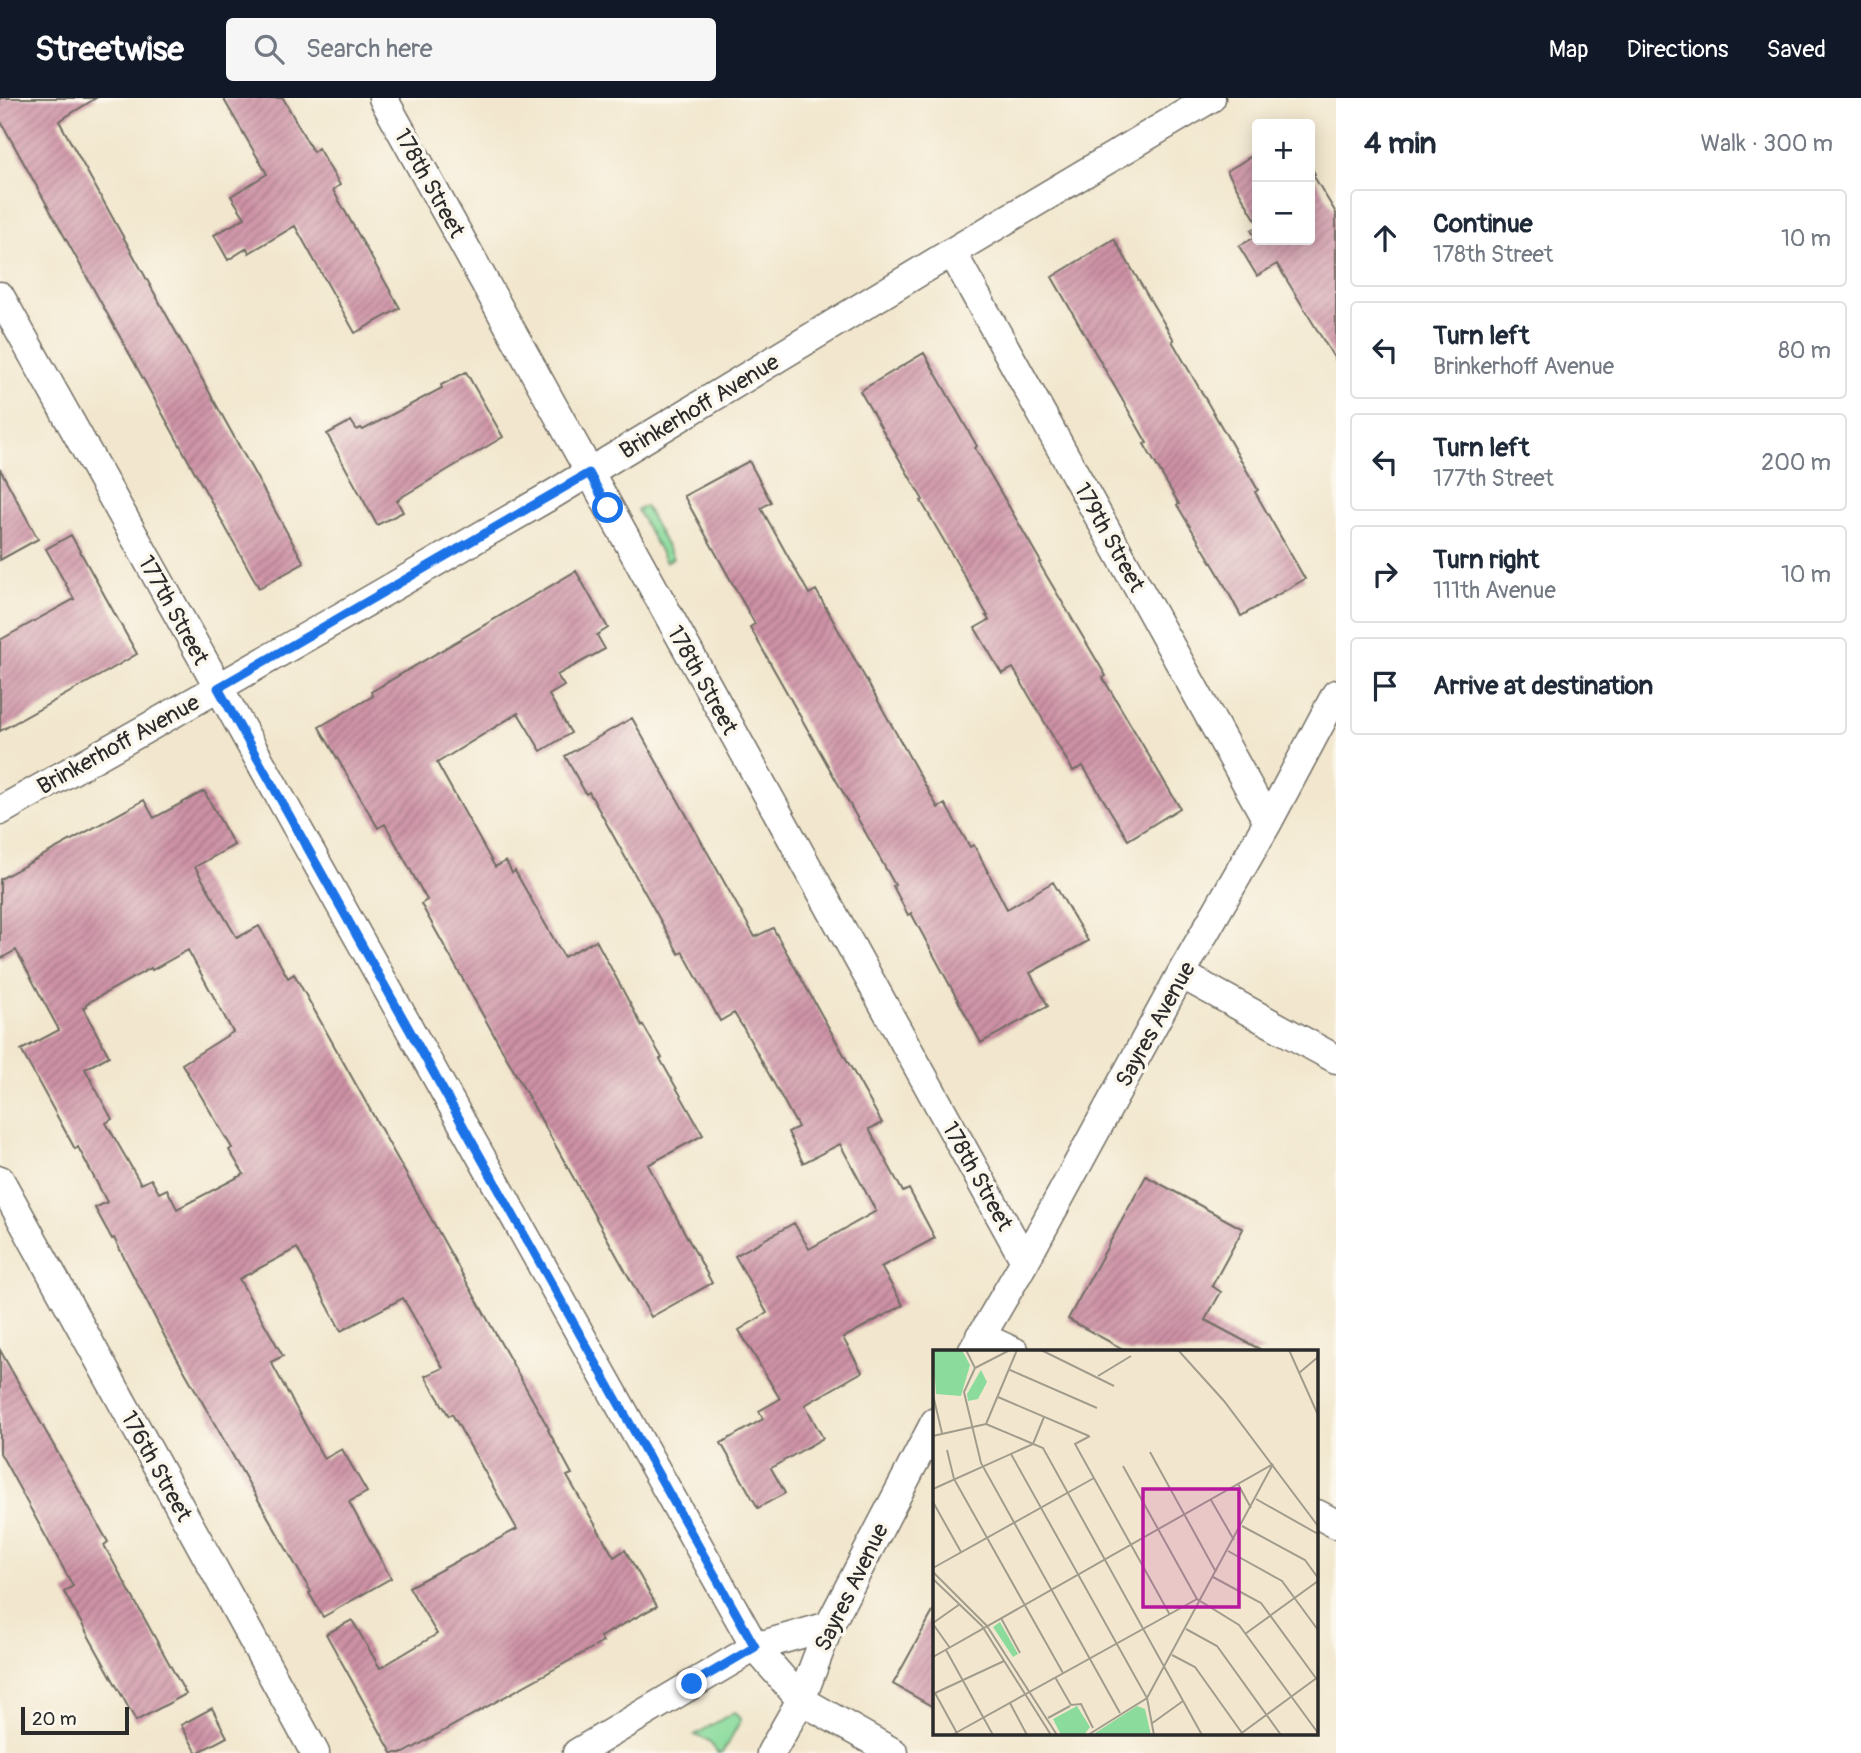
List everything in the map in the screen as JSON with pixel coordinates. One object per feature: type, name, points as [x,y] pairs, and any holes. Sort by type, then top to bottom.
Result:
[{"type":"street","name":"178th Street","points":[[383,98],[1025,1261]]},
{"type":"street","name":"Brinkerhoff Avenue","points":[[0,811],[589,473],[1211,98]]},
{"type":"street","name":"179th Street","points":[[952,253],[1268,822]]},
{"type":"street","name":"177th Street","points":[[0,296],[755,1647],[800,1700],[894,1753]]},
{"type":"street","name":"Sayres Avenue","points":[[976,1344],[1025,1261],[1336,694]]},
{"type":"street","points":[[1181,974],[1336,1059]]},
{"type":"street","name":"176th Street","points":[[0,1180],[315,1753]]},
{"type":"street","points":[[976,1344],[1005,1350]]},
{"type":"street","name":"Sayres Avenue","points":[[771,1753],[800,1700],[829,1626],[933,1426]]},
{"type":"street","points":[[1318,1515],[1336,1524]]},
{"type":"street","points":[[577,1753],[755,1647],[829,1626]]},
{"type":"green space","points":[[645,506],[673,558],[666,562],[637,510]]},
{"type":"green space","points":[[734,1712],[741,1720],[722,1753],[717,1753],[708,1742],[695,1735]]},
{"type":"building","points":[[0,98],[96,98],[59,121],[304,563],[259,588],[0,120]]},
{"type":"building","points":[[223,98],[283,98],[313,152],[318,148],[340,185],[333,190],[400,308],[355,333],[295,226],[249,253],[247,248],[228,260],[214,235],[245,218],[231,196],[267,174]]},
{"type":"building","points":[[1252,156],[1252,214],[1227,171]]},
{"type":"building","points":[[1315,178],[1336,213],[1336,361],[1277,264],[1257,276],[1239,246],[1252,239],[1252,245],[1315,245]]},
{"type":"building","points":[[1114,239],[1174,340],[1172,341],[1258,490],[1255,492],[1305,579],[1241,616],[1177,505],[1179,504],[1144,444],[1147,443],[1052,277]]},
{"type":"building","points":[[924,353],[1041,562],[1039,563],[1106,676],[1103,678],[1180,808],[1128,840],[1083,766],[1073,771],[1013,668],[1002,674],[975,628],[989,620],[988,616],[860,391]]},
{"type":"building","points":[[466,372],[503,437],[400,498],[397,501],[403,512],[377,525],[327,434],[351,421],[357,430],[363,430],[442,388],[441,385]]},
{"type":"building","points":[[749,461],[771,502],[761,508],[809,594],[816,590],[938,808],[945,804],[970,847],[974,845],[1007,909],[1053,882],[1088,941],[1030,973],[1048,1006],[981,1043],[750,627],[755,624],[684,496]]},
{"type":"building","points":[[0,469],[38,539],[0,560]]},
{"type":"building","points":[[71,535],[137,654],[0,731],[0,640],[74,599],[46,549]]},
{"type":"building","points":[[576,571],[608,628],[597,635],[605,649],[557,675],[564,686],[549,695],[571,733],[541,751],[518,713],[437,763],[495,867],[506,861],[512,873],[515,871],[564,957],[596,940],[703,1135],[648,1165],[712,1283],[651,1317],[421,904],[427,900],[385,824],[378,828],[319,727],[373,696],[371,692]]},
{"type":"building","points":[[632,718],[755,937],[773,928],[882,1123],[869,1129],[903,1192],[909,1189],[935,1238],[881,1267],[903,1305],[843,1338],[862,1372],[805,1405],[823,1438],[771,1468],[785,1493],[758,1508],[721,1443],[763,1419],[759,1411],[780,1399],[739,1330],[767,1313],[735,1256],[794,1223],[809,1249],[876,1211],[840,1144],[803,1163],[788,1132],[798,1127],[744,1029],[734,1013],[720,1021],[683,952],[679,954],[589,792],[586,794],[565,756]]},
{"type":"building","points":[[204,791],[234,845],[195,867],[237,938],[259,926],[288,978],[294,974],[549,1429],[572,1474],[567,1476],[614,1557],[625,1550],[657,1606],[600,1637],[603,1642],[404,1753],[392,1753],[326,1634],[352,1620],[380,1668],[437,1634],[409,1587],[517,1529],[452,1414],[449,1416],[425,1376],[443,1368],[403,1298],[341,1331],[297,1248],[239,1279],[283,1356],[271,1362],[324,1459],[342,1449],[367,1492],[349,1502],[391,1578],[323,1617],[95,1208],[107,1202],[21,1050],[59,1030],[16,950],[0,959],[0,879],[144,800],[154,818]],"holes":[[[188,950],[233,1032],[182,1064],[232,1148],[229,1150],[244,1174],[177,1209],[167,1189],[159,1193],[151,1179],[141,1184],[106,1123],[112,1119],[85,1069],[109,1056],[83,1008],[151,968],[152,970]]]},
{"type":"building","points":[[1146,1176],[1243,1229],[1212,1286],[1221,1292],[1205,1320],[1261,1350],[1124,1350],[1068,1319]]},
{"type":"building","points":[[0,1350],[108,1542],[104,1545],[186,1694],[136,1721],[64,1592],[73,1586],[0,1453]]},
{"type":"building","points":[[933,1612],[933,1707],[893,1684]]},
{"type":"building","points":[[212,1708],[227,1737],[197,1753],[181,1725]]},
{"type":"route","points":[[608,508],[589,473],[218,688],[755,1647],[692,1684]]}]
